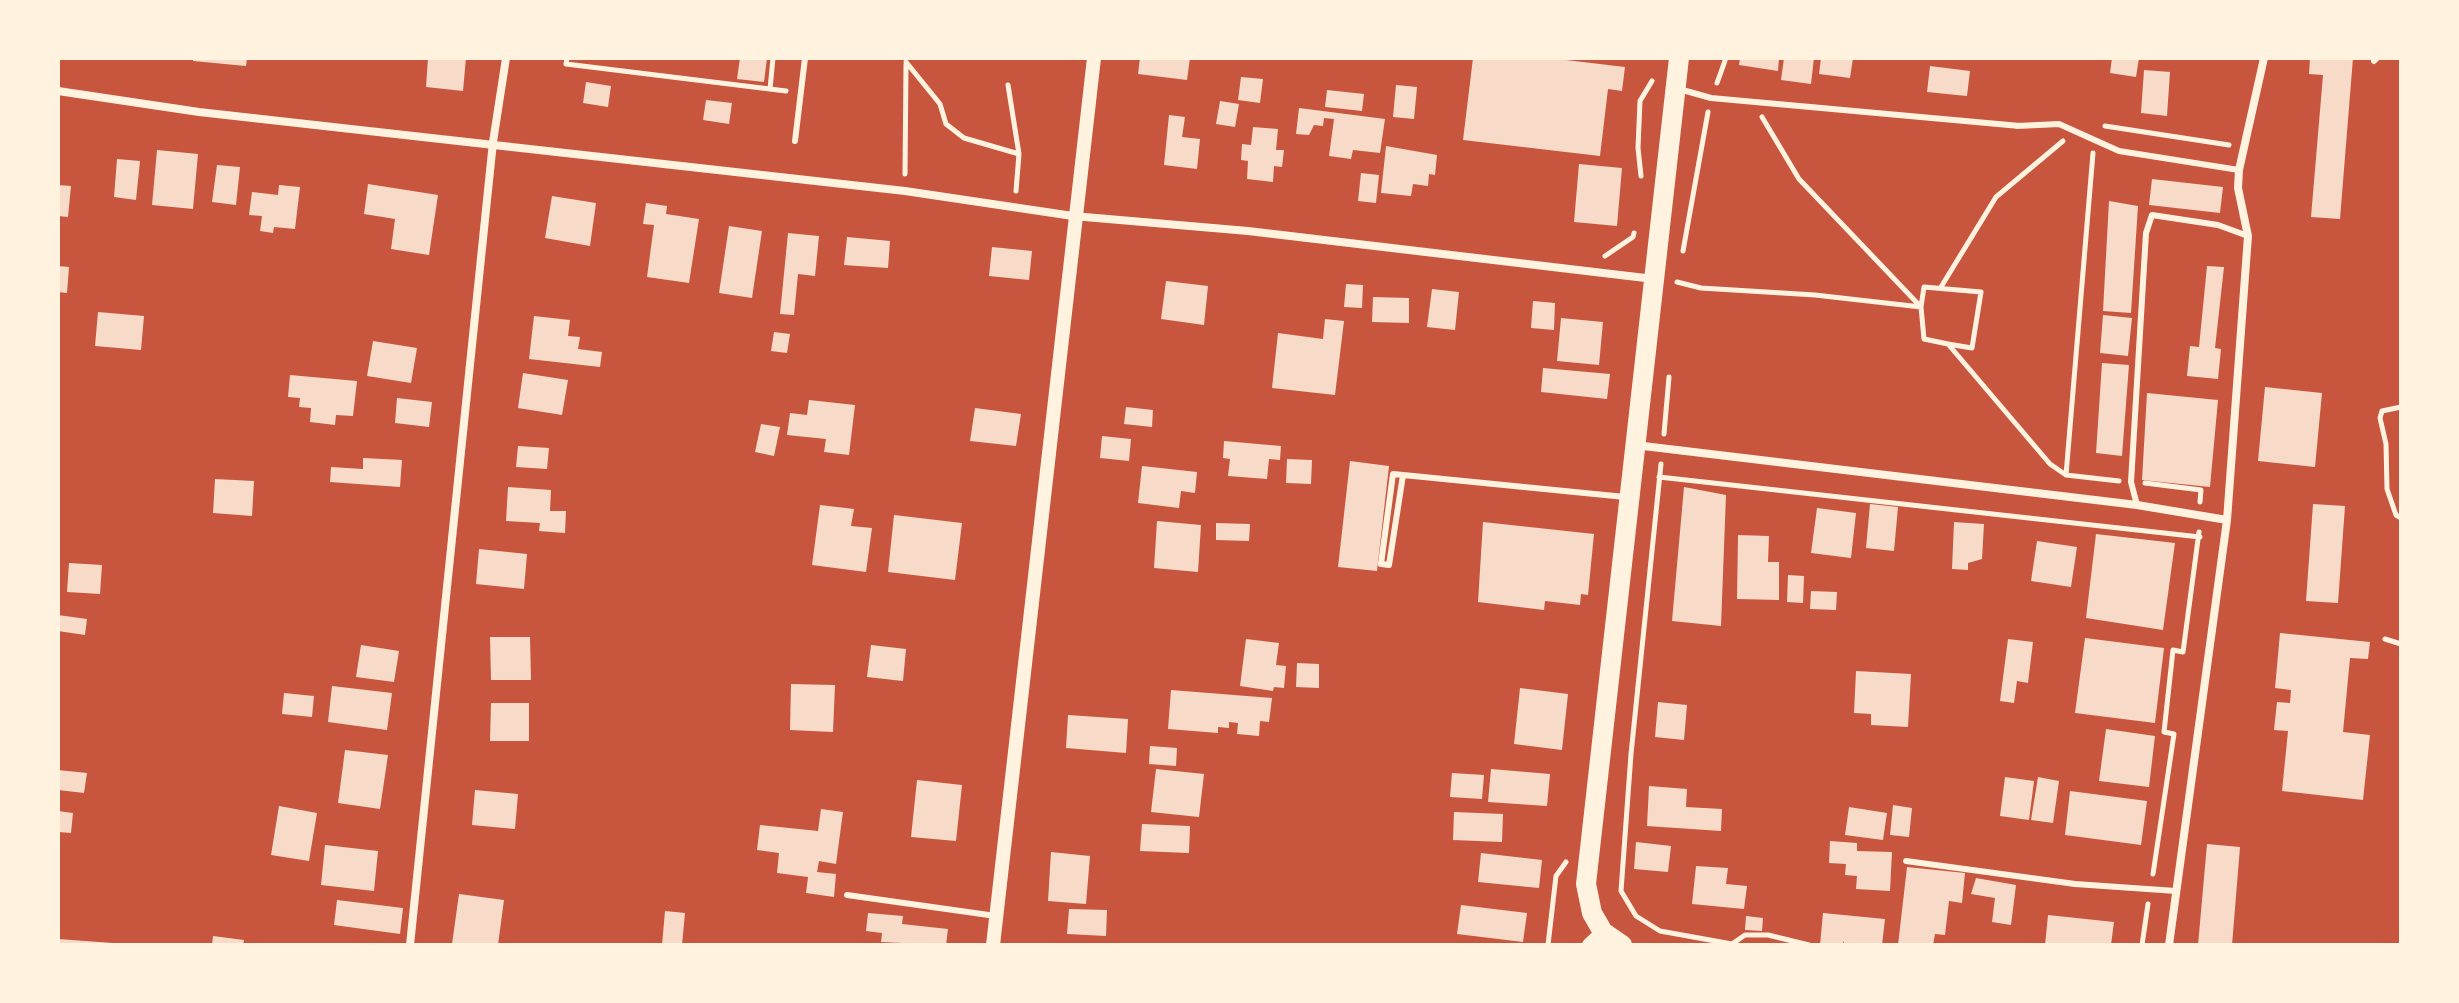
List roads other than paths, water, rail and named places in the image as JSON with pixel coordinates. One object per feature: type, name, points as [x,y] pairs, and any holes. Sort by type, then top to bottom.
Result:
[{"type":"main road","points":[[1622,945],[1596,938],[1586,884],[1679,58]]},
{"type":"street","points":[[410,945],[493,142],[506,58]]},
{"type":"street","points":[[993,945],[1073,216],[1094,58]]},
{"type":"street","points":[[2169,945],[2227,520],[2248,236],[2238,188],[2239,170],[2264,58]]},
{"type":"street","points":[[58,91],[199,112],[493,142],[905,191],[1073,216],[1248,231],[1656,279]]},
{"type":"street","points":[[1634,445],[2137,505],[2227,520]]},
{"type":"lane","points":[[795,141],[805,58]]},
{"type":"lane","points":[[1675,88],[1711,98],[2018,126],[2059,124],[2119,151],[2239,170]]},
{"type":"lane","points":[[2137,505],[2131,482],[2146,233],[2152,215],[2218,225],[2248,236]]},
{"type":"lane","points":[[1403,475],[1389,565],[1381,564],[1393,474],[1628,497]]},
{"type":"lane","points":[[1906,861],[2075,884],[2176,891]]},
{"type":"lane","points":[[847,895],[996,916]]}]
